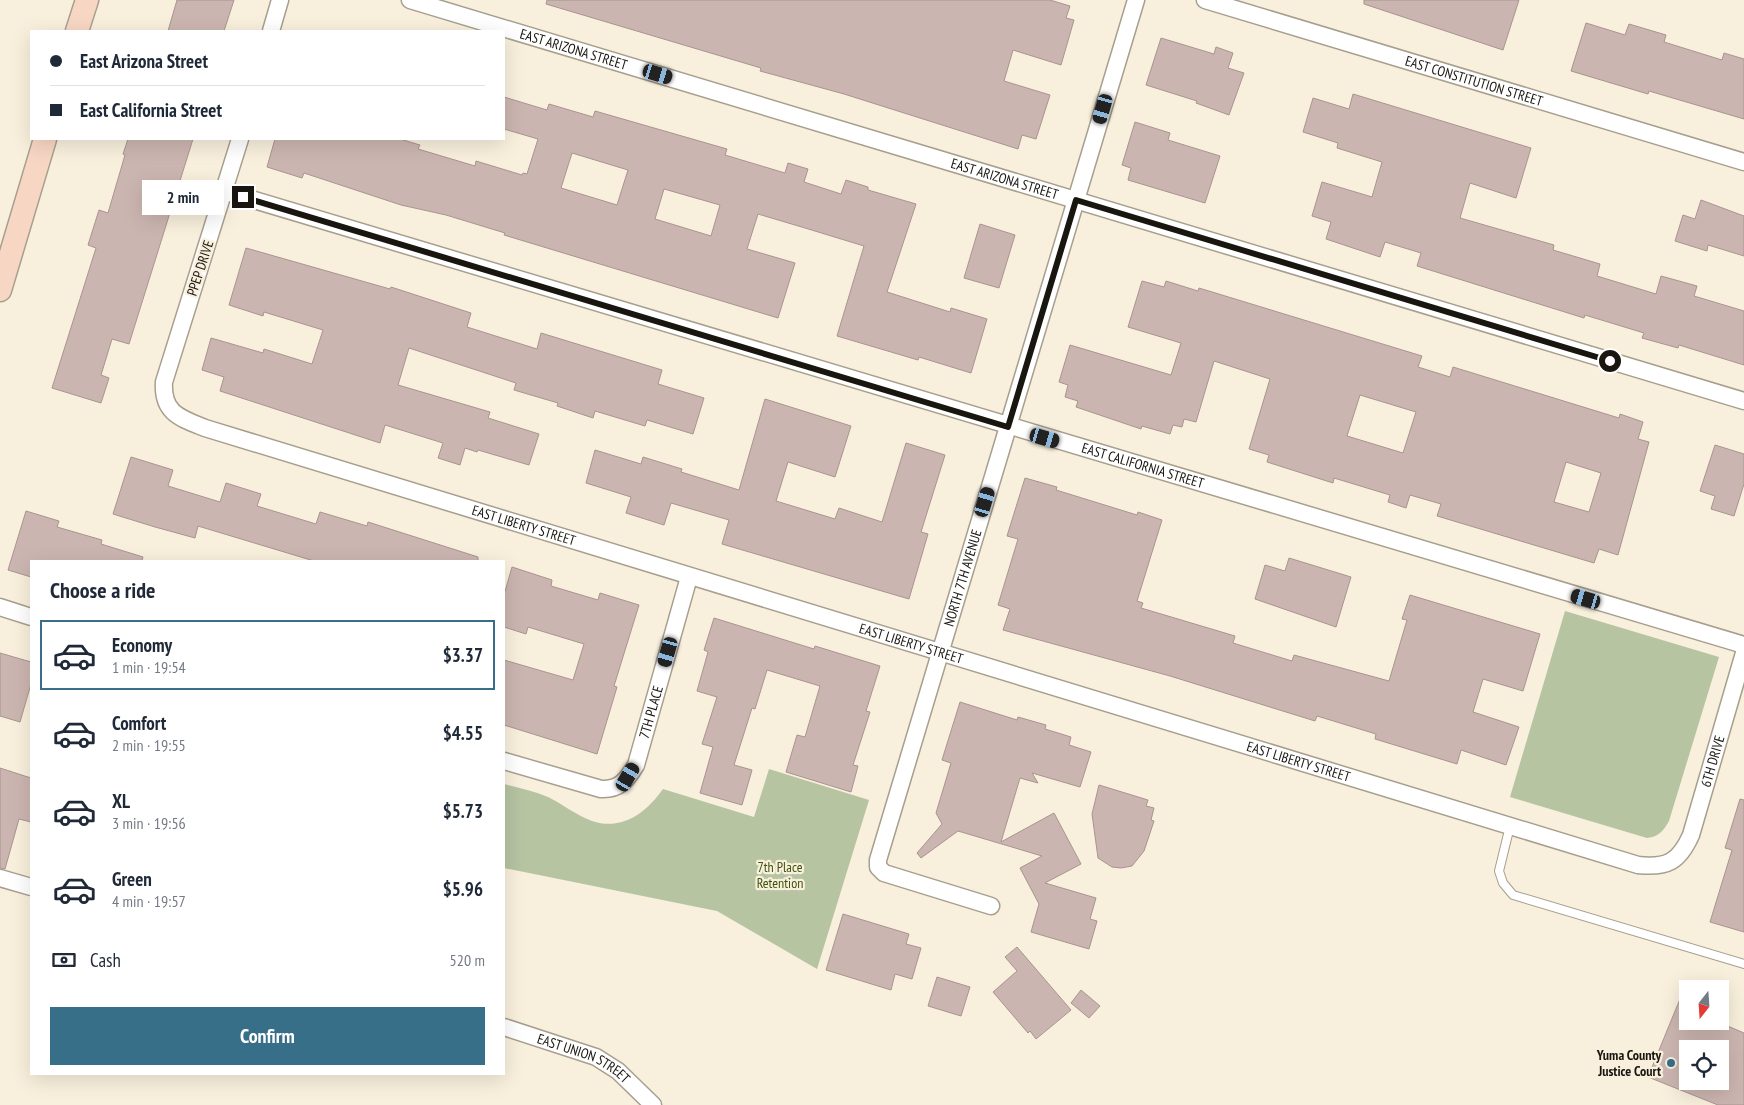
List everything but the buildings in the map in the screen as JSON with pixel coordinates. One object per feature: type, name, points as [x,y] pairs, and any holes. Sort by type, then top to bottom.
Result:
[{"type":"main road","points":[[77,30],[87,0]]},
{"type":"main road","points":[[0,290],[45,140]]},
{"type":"street","points":[[271,30],[280,0]]},
{"type":"street","name":"EAST ARIZONA STREET","points":[[410,0],[1744,401]]},
{"type":"street","name":"NORTH 7TH AVENUE","points":[[991,906],[884,873],[878,867],[878,860],[1136,0]]},
{"type":"street","name":"EAST CONSTITUTION STREET","points":[[1205,0],[1744,162]]},
{"type":"street","name":"PPEP DRIVE","points":[[163,397],[164,382],[240,140]]},
{"type":"street","name":"EAST CALIFORNIA STREET","points":[[224,191],[1008,427],[1744,645]]},
{"type":"street","name":"EAST LIBERTY STREET","points":[[163,397],[176,416],[205,428],[1638,865],[1655,867],[1671,862]]},
{"type":"street","name":"7TH PLACE","points":[[505,761],[581,785],[611,790],[620,786],[636,765],[690,577]]},
{"type":"street","points":[[0,607],[30,617]]},
{"type":"street","name":"6TH DRIVE","points":[[1671,862],[1684,852],[1691,835],[1744,654]]},
{"type":"street","points":[[0,878],[30,887]]},
{"type":"street","name":"EAST UNION STREET","points":[[505,1027],[596,1057],[618,1072],[653,1105]]},
{"type":"lane","points":[[1510,826],[1500,871],[1502,883],[1513,894],[1744,964]]},
{"type":"green space","points":[[1565,611],[1719,657],[1669,821],[1658,835],[1647,838],[1510,797]]},
{"type":"green space","name":"7th Place Retention","points":[[769,769],[869,800],[817,969],[717,911],[505,868],[505,784],[548,797],[586,819],[603,823],[613,824],[632,818],[649,806],[663,789],[754,817]]},
{"type":"place","name":"Yuma County Justice Court","points":[[1671,1063]]},
{"type":"route","points":[[243,197],[1008,427],[1076,200],[1610,361]]}]
